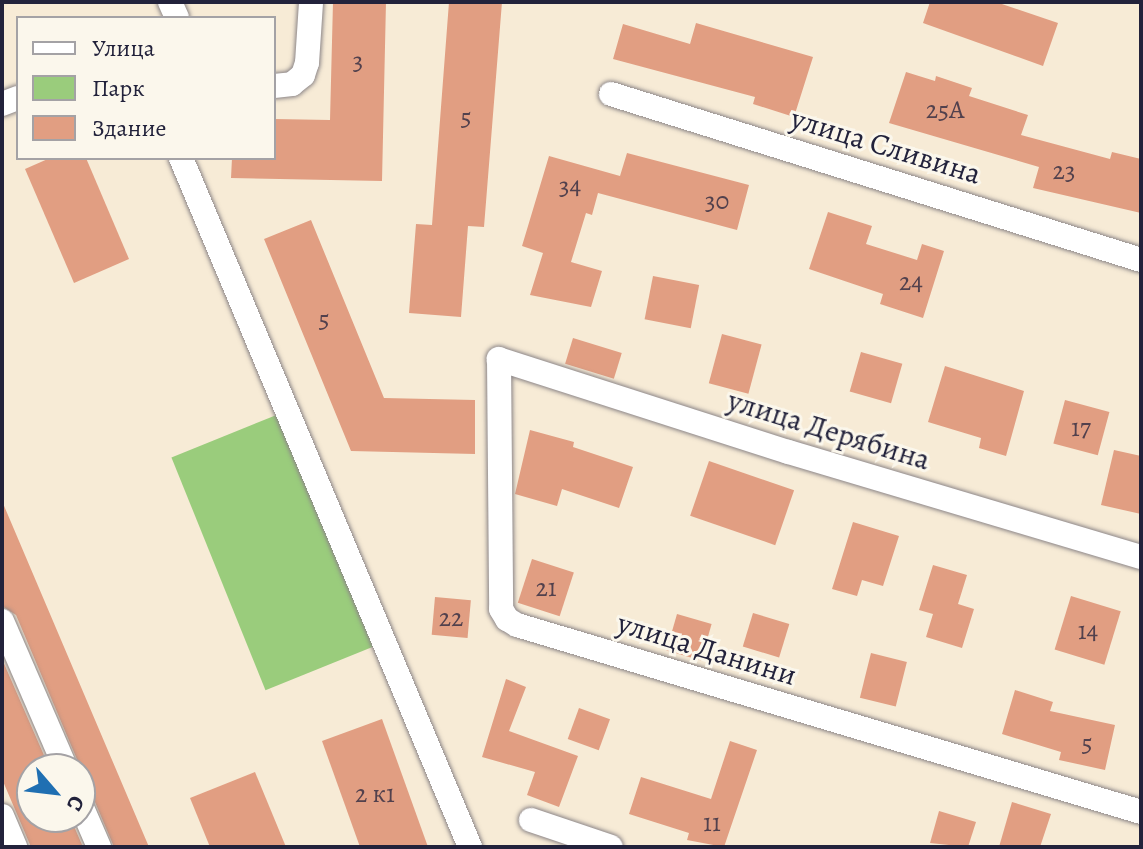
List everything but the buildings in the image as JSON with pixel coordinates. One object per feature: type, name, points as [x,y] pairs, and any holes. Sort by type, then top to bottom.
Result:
[{"type":"street","points":[[276,86],[292,84],[303,75],[307,63],[311,2]]},
{"type":"street","name":"улица Сливина","points":[[611,94],[1141,260]]},
{"type":"street","points":[[182,160],[470,847]]},
{"type":"street","name":"улица Дерябина","points":[[499,359],[788,452],[1141,557]]},
{"type":"street","name":"улица Данини","points":[[499,359],[501,609],[507,619],[1141,812]]},
{"type":"street","points":[[2,621],[59,753]]},
{"type":"street","points":[[2,816],[15,847]]},
{"type":"street","points":[[531,820],[611,847]]},
{"type":"green space","points":[[279,414],[373,647],[265,690],[171,457]]}]
